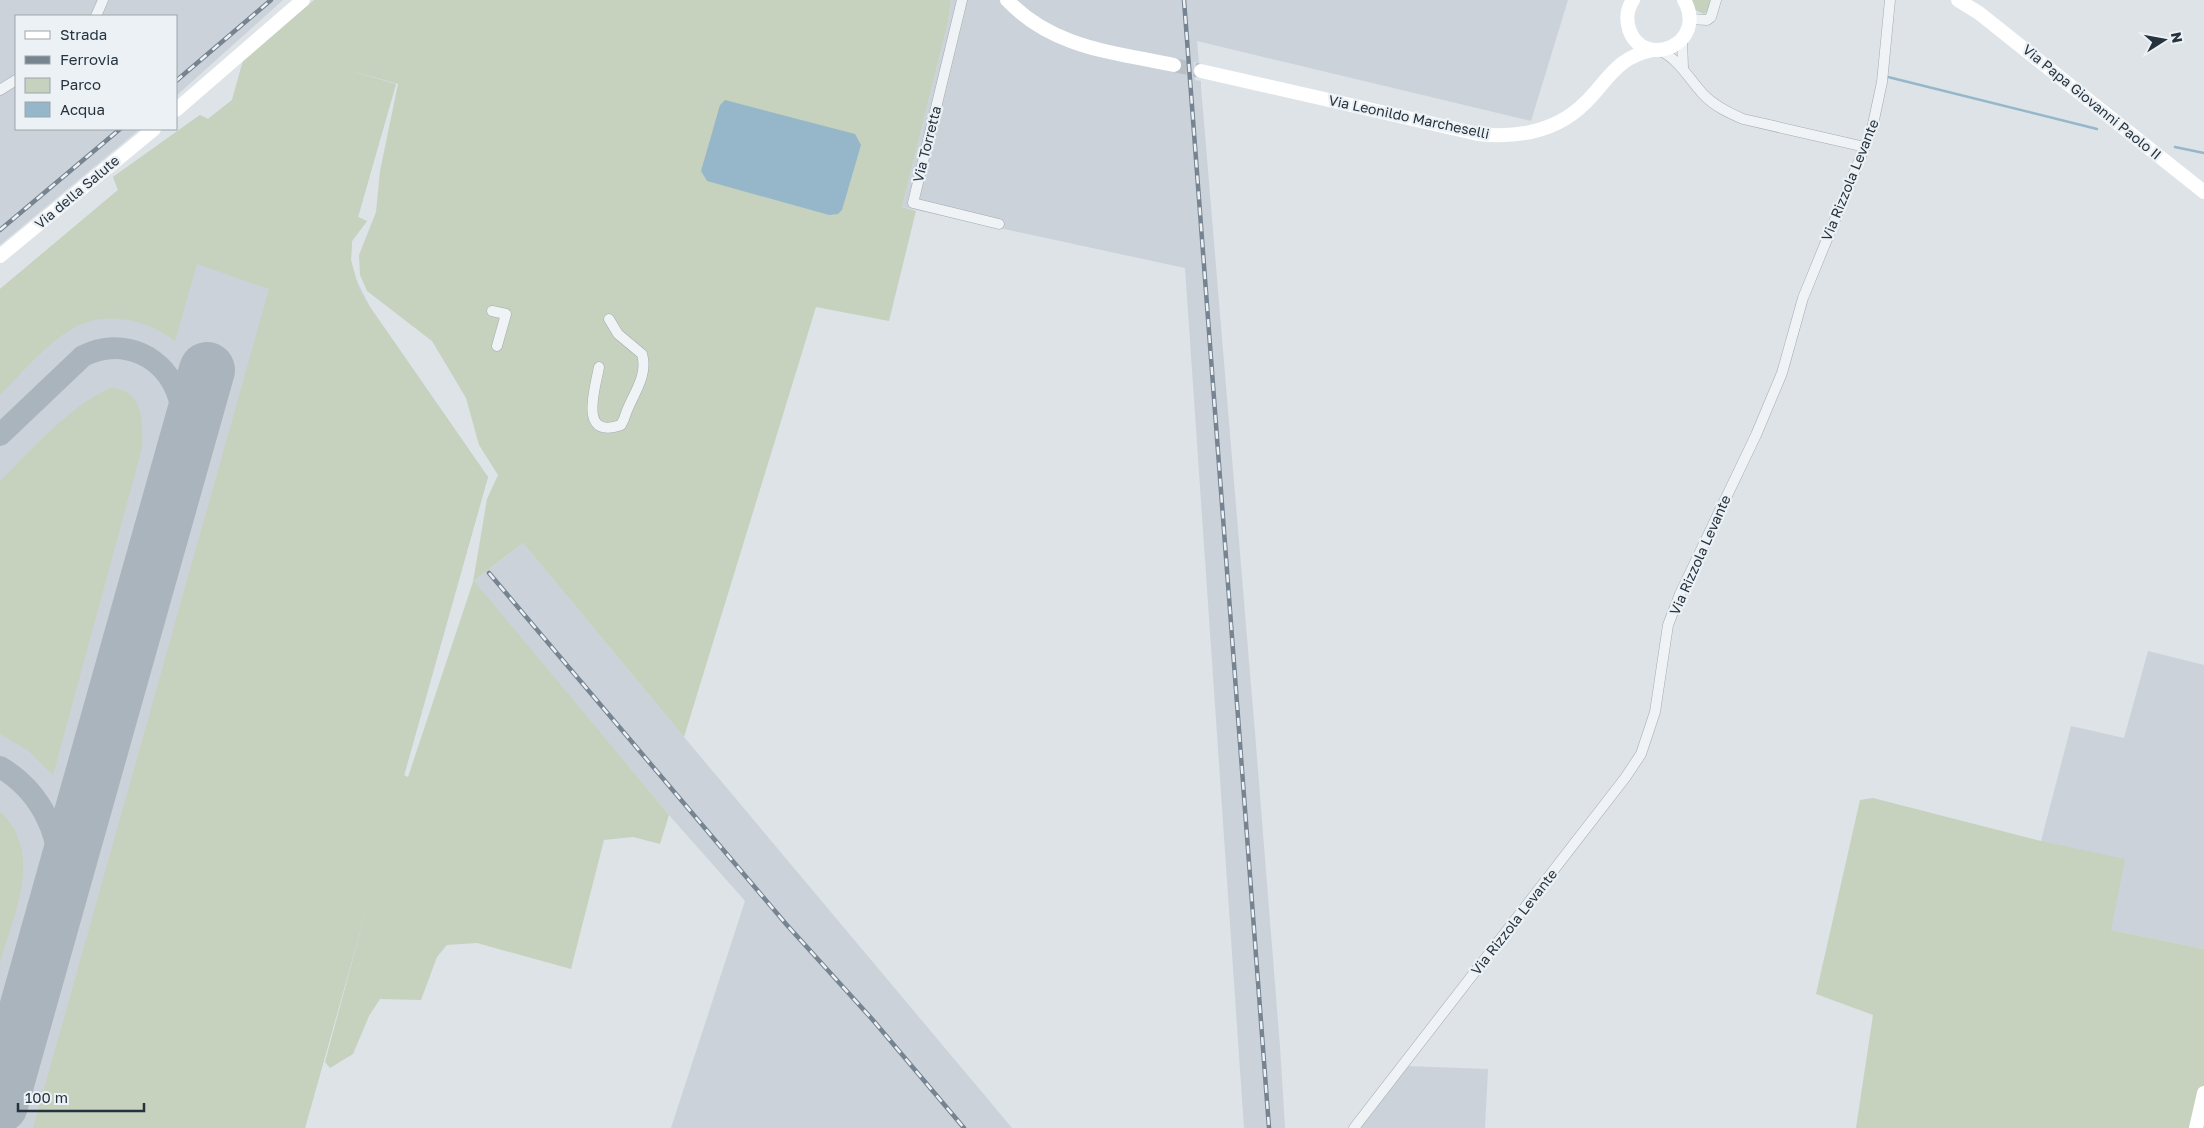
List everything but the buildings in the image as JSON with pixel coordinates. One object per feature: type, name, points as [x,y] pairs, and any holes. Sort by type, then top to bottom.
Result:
[{"type":"street","points":[[96,15],[104,0]]},
{"type":"street","points":[[178,108],[303,0]]},
{"type":"street","name":"Via Torretta","points":[[962,0],[912,203],[999,224]]},
{"type":"street","points":[[1007,0],[1035,25],[1062,38],[1095,48],[1174,65]]},
{"type":"street","points":[[1687,6],[1707,20],[1711,17],[1716,0]]},
{"type":"street","name":"Via Rizzola Levante","points":[[1354,1128],[1625,778],[1641,754],[1655,712],[1668,624],[1680,594],[1756,435],[1782,373],[1803,298],[1865,147],[1880,98],[1890,0]]},
{"type":"street","name":"Via Papa Giovanni Paolo II","points":[[1958,0],[1979,13]]},
{"type":"street","name":"Via Papa Giovanni Paolo II","points":[[1966,0],[1979,13],[2204,192]]},
{"type":"street","name":"Via Leonildo Marcheselli","points":[[1622,62],[1629,34],[1627,17],[1632,1]]},
{"type":"street","points":[[1683,68],[1682,39],[1689,27],[1687,6]]},
{"type":"street","points":[[1628,24],[1633,37],[1639,44],[1673,58],[1705,95],[1736,116],[1865,147]]},
{"type":"street","name":"Via Leonildo Marcheselli","points":[[1201,71],[1478,134],[1503,137],[1545,128],[1565,118],[1584,104],[1622,62],[1635,54],[1673,47],[1682,39]]},
{"type":"street","points":[[0,90],[15,81]]},
{"type":"street","name":"Via della Salute","points":[[0,256],[153,130]]},
{"type":"street","points":[[492,311],[506,314],[497,346]]},
{"type":"street","points":[[599,367],[591,411],[593,419],[598,424],[607,428],[621,425],[644,374],[645,366],[642,354],[618,334],[609,319]]},
{"type":"street","points":[[2196,1128],[2204,1093]]},
{"type":"shaded area","points":[[0,0],[283,0],[178,94],[178,15],[15,15],[15,130],[139,130],[0,245]]},
{"type":"shaded area","points":[[951,0],[1568,0],[1531,121],[1197,41],[1199,63],[1194,62],[1195,80],[1201,81],[1255,733],[1285,1128],[1244,1128],[1185,268],[902,207],[948,22]]},
{"type":"shaded area","points":[[243,61],[396,84],[358,217],[367,221],[352,241],[351,260],[354,275],[370,307],[488,477],[305,1128],[0,1128],[0,289],[118,190],[113,177],[200,115],[208,119],[232,100]]},
{"type":"shaded area","points":[[523,543],[1012,1128],[671,1128],[745,901],[669,815],[473,582]]},
{"type":"shaded area","points":[[2148,651],[2204,665],[2204,949],[2111,930],[2041,841],[2071,726],[2124,738]]},
{"type":"shaded area","points":[[1405,1066],[1488,1069],[1485,1128],[1359,1128]]},
{"type":"green space","points":[[314,0],[951,0],[948,22],[902,207],[916,211],[889,321],[816,307],[684,737],[523,543],[474,581],[669,815],[660,844],[633,837],[604,840],[571,969],[477,943],[447,945],[437,957],[421,1000],[380,999],[369,1016],[353,1054],[330,1068],[325,1062],[369,899],[305,1128],[33,1128],[269,289],[197,264],[175,341],[163,333],[136,322],[122,319],[94,320],[80,325],[58,338],[40,353],[0,395],[0,289],[118,190],[113,177],[200,115],[208,119],[232,100],[243,61]],"holes":[[[341,68],[398,84],[380,171],[376,212],[359,255],[360,275],[367,291],[432,341],[466,398],[479,445],[498,475],[487,499],[473,582],[408,777],[404,775],[488,477],[370,307],[359,289],[351,260],[352,241],[367,221],[358,217],[396,84]]]},
{"type":"green space","points":[[1692,0],[1712,0],[1708,11],[1704,14],[1695,10]]},
{"type":"green space","points":[[110,388],[121,390],[135,400],[141,417],[142,448],[53,775],[29,751],[0,734],[0,481],[79,406]]},
{"type":"green space","points":[[1873,798],[2041,841],[2125,859],[2111,930],[2204,949],[2204,1128],[1856,1128],[1873,1015],[1816,994],[1860,800]]},
{"type":"green space","points":[[0,812],[13,828],[21,846],[23,865],[18,905],[0,964]]},
{"type":"water","points":[[725,100],[855,134],[861,145],[842,210],[838,214],[829,215],[707,181],[701,171],[720,105]]},
{"type":"waterway","points":[[1888,77],[2097,129]]},
{"type":"waterway","points":[[2175,147],[2204,153]]},
{"type":"taxiway","points":[[0,435],[83,356],[98,350],[128,349],[153,361],[173,383],[179,398],[183,419],[182,456]]},
{"type":"taxiway","points":[[0,767],[17,779],[31,793],[51,827],[59,866],[56,906]]},
{"type":"runway","points":[[0,1105],[207,370]]},
{"type":"tunnel","points":[[1174,65],[1201,71]]},
{"type":"railway","points":[[178,79],[271,0]]},
{"type":"railway","points":[[1184,0],[1269,1128]]},
{"type":"railway","points":[[0,230],[119,130]]},
{"type":"railway","points":[[489,573],[786,924],[872,1019],[964,1128]]}]
